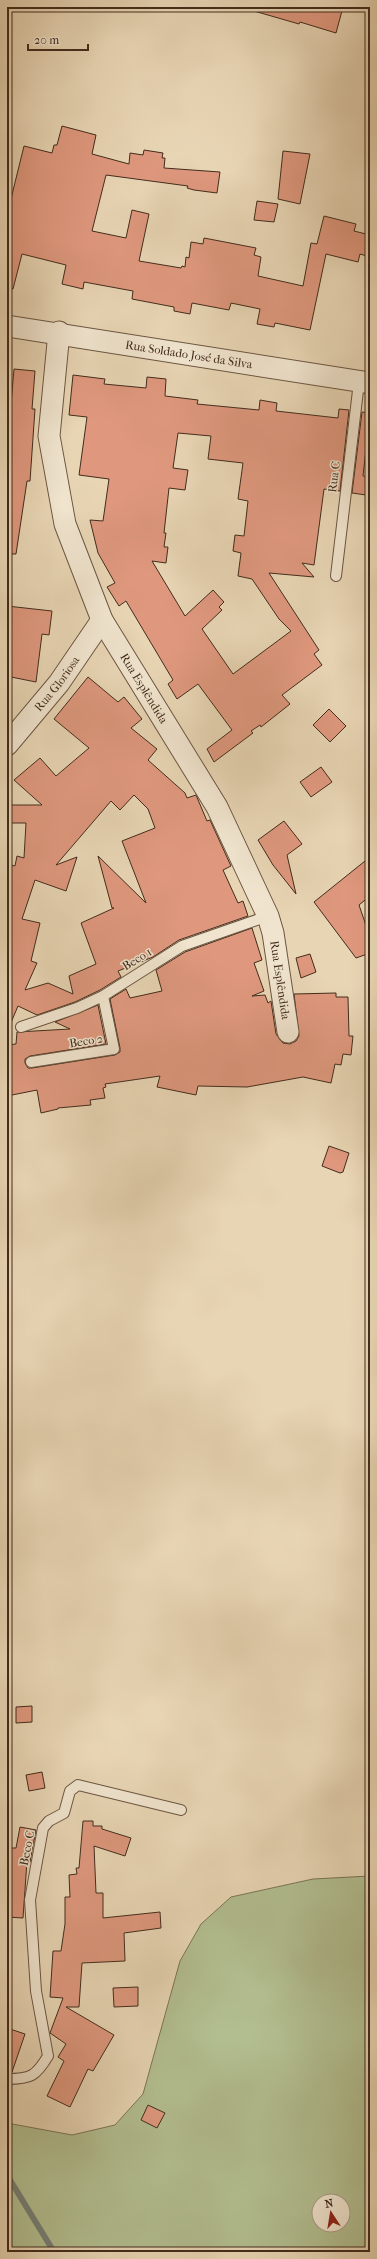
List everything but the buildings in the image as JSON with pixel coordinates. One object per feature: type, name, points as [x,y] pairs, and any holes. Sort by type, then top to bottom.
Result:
[{"type":"street","name":"Rua Soldado José da Silva","points":[[7,326],[58,332],[364,383]]},
{"type":"street","name":"Rua Esplêndida","points":[[58,332],[49,436],[65,524],[102,620],[217,807],[268,916],[273,933],[288,1032]]},
{"type":"street","name":"Rua Gloriosa","points":[[7,745],[59,683],[102,620]]},
{"type":"lane","name":"Rua C","points":[[336,576],[364,383]]},
{"type":"lane","name":"Beco 1","points":[[21,1027],[77,1008],[103,996],[182,946],[268,916]]},
{"type":"lane","name":"Beco 2","points":[[31,1062],[114,1049],[103,996]]},
{"type":"lane","name":"Beco C","points":[[7,2078],[22,2079],[38,2072],[48,2056],[36,1991],[30,1900],[43,1828],[49,1821],[64,1813],[70,1791],[78,1785],[181,1810]]},
{"type":"green space","points":[[370,1876],[370,2252],[7,2252],[7,2123],[72,2135],[115,2125],[143,2094],[180,1961],[201,1924],[231,1897],[313,1879]]},
{"type":"waterway","points":[[7,2175],[54,2252]]}]
